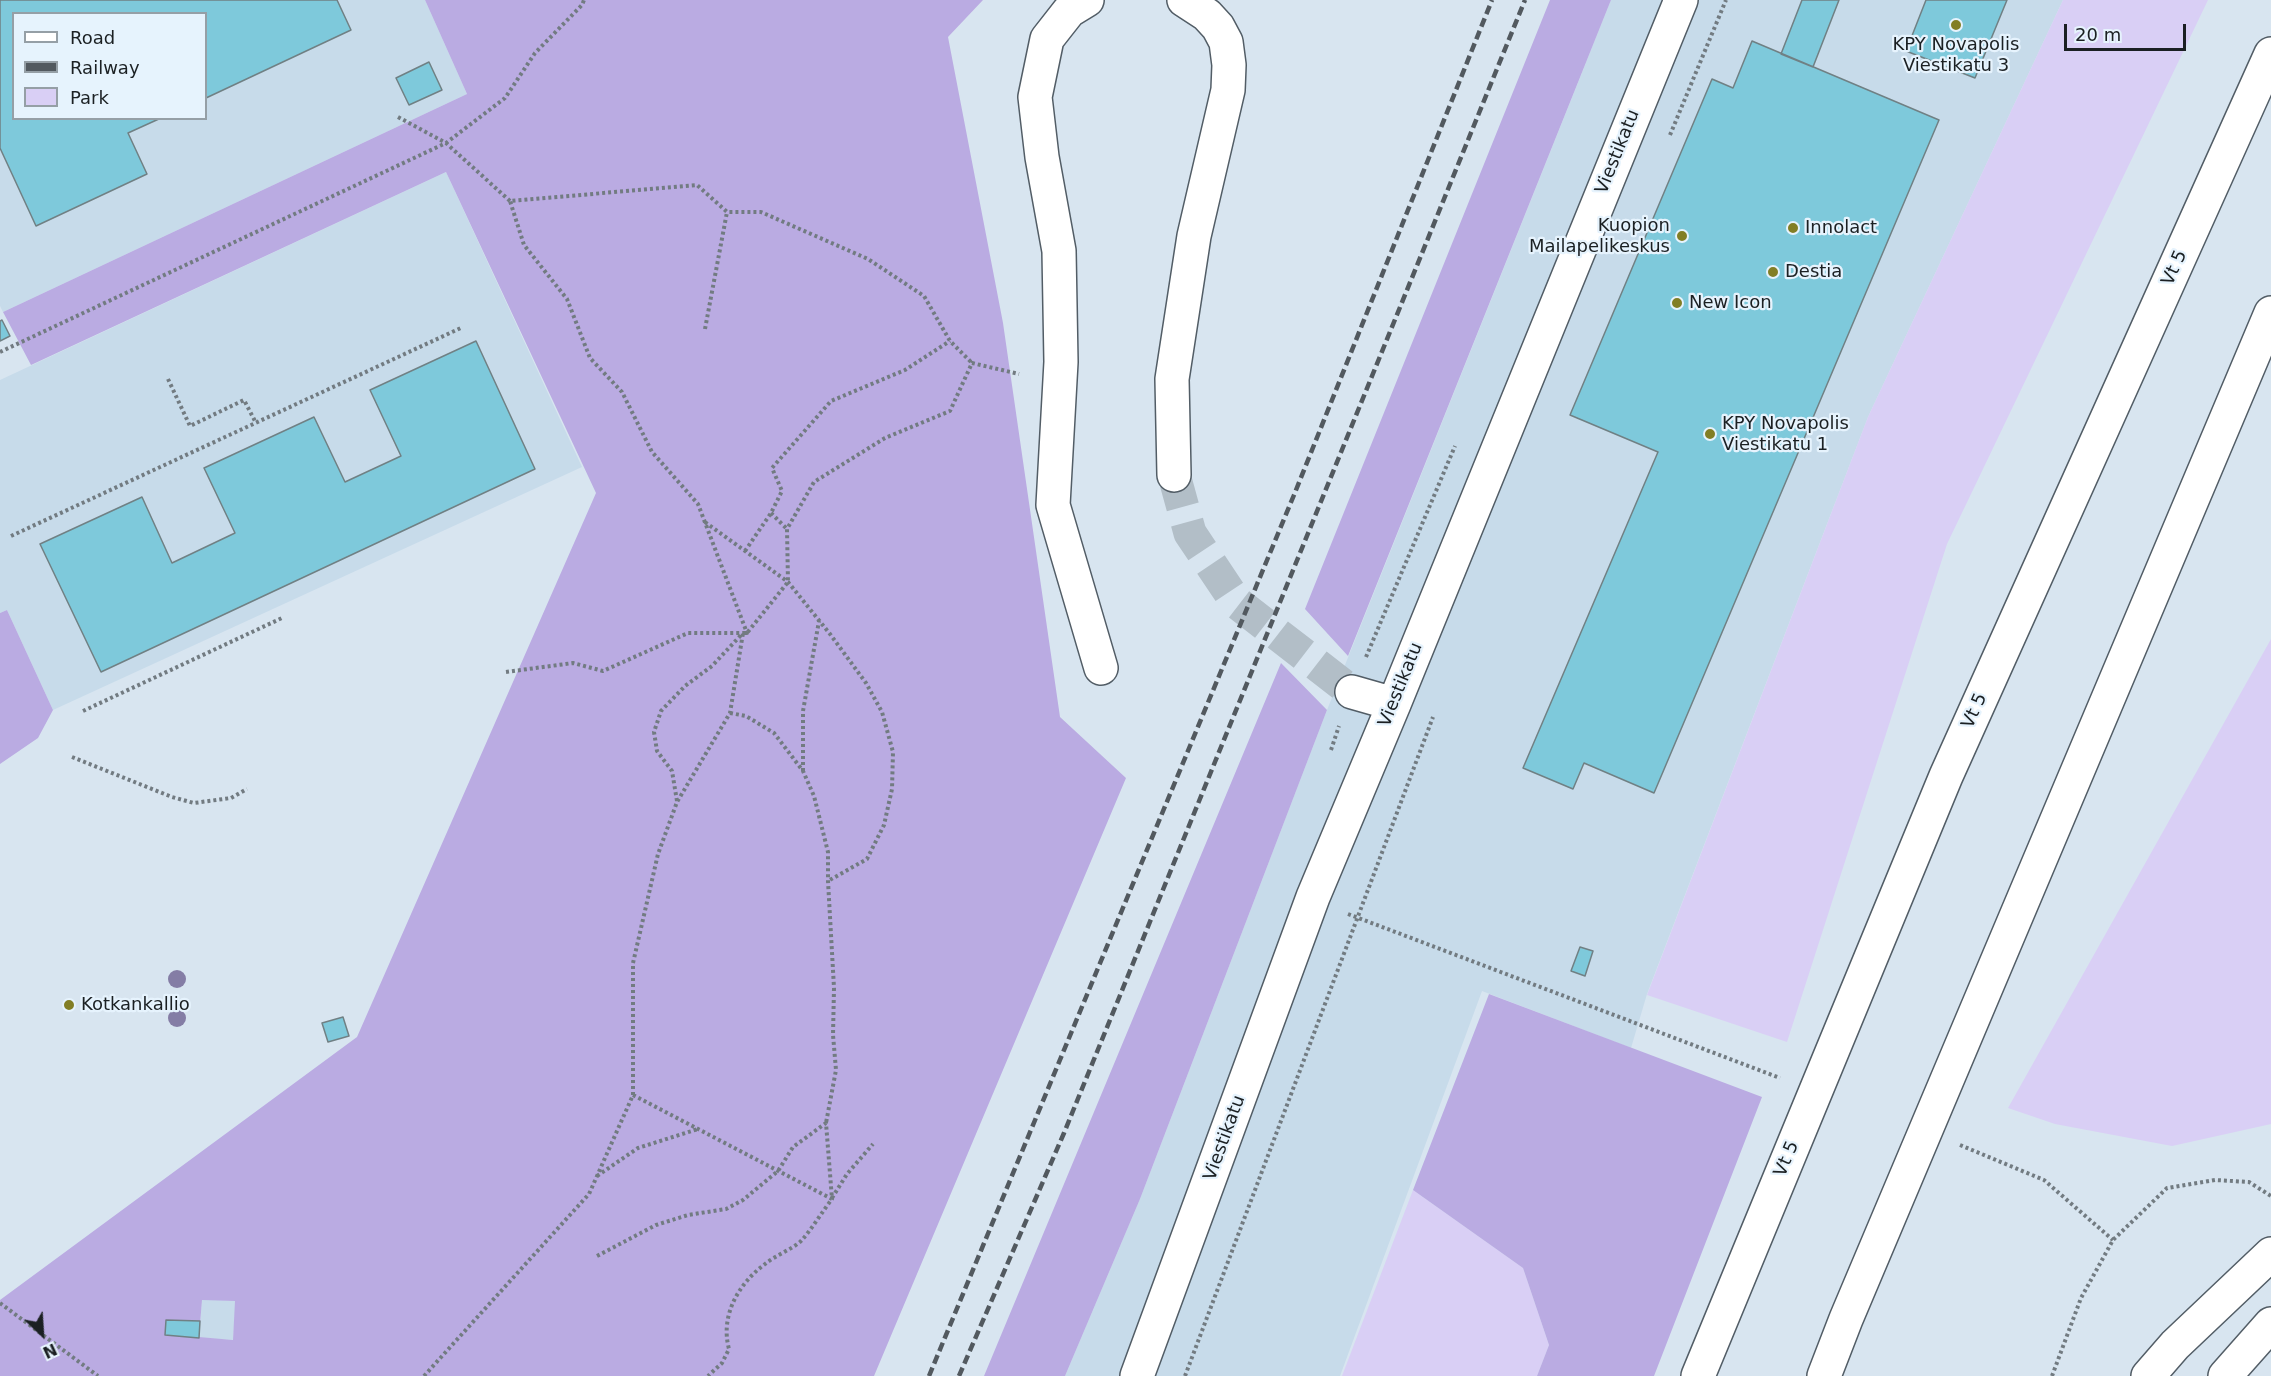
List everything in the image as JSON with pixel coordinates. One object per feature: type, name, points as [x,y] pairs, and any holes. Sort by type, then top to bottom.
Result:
[{"type":"main road","points":[[1087,0],[1069,11],[1047,39],[1035,98],[1042,157],[1059,251],[1061,362],[1053,504],[1101,668]]},
{"type":"main road","points":[[1174,475],[1172,379],[1194,236],[1228,90],[1226,42],[1218,27],[1207,15],[1184,0]]},
{"type":"main road","name":"Viestikatu","points":[[1137,1376],[1313,897],[1681,0]]},
{"type":"main road","name":"Vt 5","points":[[1698,1376],[1946,776],[2271,54]]},
{"type":"main road","points":[[1824,1376],[2271,313]]},
{"type":"main road","points":[[1352,692],[1394,704]]},
{"type":"main road","points":[[2148,1376],[2175,1345],[2271,1254]]},
{"type":"main road","points":[[2224,1376],[2271,1324]]},
{"type":"path","points":[[0,352],[446,143],[504,98],[535,53],[582,5],[584,0]]},
{"type":"path","points":[[398,117],[446,143],[510,201],[524,245],[567,298],[590,358],[622,392],[652,452],[698,504],[745,633],[730,713],[677,802],[658,854],[633,963],[633,1095],[589,1194],[424,1376]]},
{"type":"path","points":[[510,201],[697,185],[727,212],[761,212],[868,259],[924,296],[951,341],[972,363],[1019,374]]},
{"type":"path","points":[[705,329],[727,212]]},
{"type":"path","points":[[11,536],[463,327]]},
{"type":"path","points":[[745,551],[771,513],[782,491],[771,468],[831,400],[905,370],[951,341]]},
{"type":"path","points":[[677,802],[672,771],[657,751],[654,732],[661,711],[685,686],[712,666],[745,633],[788,582],[787,529],[814,482],[885,438],[950,411],[972,363]]},
{"type":"path","points":[[168,379],[190,426],[244,400],[256,423]]},
{"type":"path","points":[[771,513],[787,529]]},
{"type":"path","points":[[704,521],[788,582],[866,684],[882,712],[893,752],[892,789],[884,825],[867,859],[828,881]]},
{"type":"path","points":[[82,711],[282,618]]},
{"type":"path","points":[[802,771],[803,711],[819,620]]},
{"type":"path","points":[[506,672],[573,663],[603,671],[688,633],[745,633]]},
{"type":"path","points":[[730,713],[746,716],[774,733],[802,771],[814,796],[828,852],[836,1070],[826,1123],[832,1199]]},
{"type":"path","points":[[72,757],[194,804],[231,798],[247,789]]},
{"type":"path","points":[[1313,897],[1357,919],[1780,1078]]},
{"type":"path","points":[[1185,1376],[1357,919]]},
{"type":"path","points":[[633,1095],[832,1199]]},
{"type":"path","points":[[597,1256],[656,1225],[688,1215],[726,1209],[743,1200],[778,1171],[793,1147],[826,1123]]},
{"type":"path","points":[[597,1176],[638,1148],[698,1129]]},
{"type":"path","points":[[708,1376],[722,1364],[729,1349],[725,1334],[730,1308],[740,1288],[764,1264],[800,1241],[832,1199],[847,1174],[873,1144]]},
{"type":"path","points":[[1959,1145],[2044,1180],[2113,1240]]},
{"type":"path","points":[[2052,1376],[2081,1298],[2113,1240],[2167,1188],[2215,1180],[2249,1182],[2271,1196]]},
{"type":"path","points":[[0,1303],[98,1376]]},
{"type":"shaded area","points":[[0,0],[425,0],[467,94],[3,312],[0,306]]},
{"type":"shaded area","points":[[425,0],[983,0],[948,37],[1003,323],[1060,717],[1126,778],[874,1376],[0,1376],[0,1300],[357,1037],[596,493],[446,172],[31,365],[3,312],[467,94]],"holes":[[[202,1300],[235,1301],[233,1340],[199,1337]]]},
{"type":"shaded area","points":[[1550,0],[1611,0],[1348,656],[1305,609]]},
{"type":"shaded area","points":[[1611,0],[2063,0],[1868,417],[1647,994],[1631,1048],[1482,991],[1340,1376],[1065,1376],[1140,1199],[1327,710]]},
{"type":"shaded area","points":[[446,172],[582,467],[53,710],[7,610],[0,613],[0,380]]},
{"type":"shaded area","points":[[7,610],[53,710],[38,738],[0,764],[0,613]]},
{"type":"shaded area","points":[[1281,663],[1327,710],[1140,1199],[1065,1376],[984,1376]]},
{"type":"shaded area","points":[[1489,994],[1762,1097],[1654,1376],[1537,1376],[1549,1345],[1523,1268],[1413,1190]]},
{"type":"shaded area","points":[[202,1299],[236,1301],[233,1340],[199,1338]]},
{"type":"green space","points":[[2063,0],[2208,0],[1947,544],[1787,1042],[1647,995],[1868,417]]},
{"type":"green space","points":[[2271,639],[2271,1124],[2172,1146],[2055,1124],[2008,1108]]},
{"type":"green space","points":[[1413,1190],[1523,1268],[1549,1345],[1537,1376],[1342,1376]]},
{"type":"building","points":[[0,0],[337,0],[351,30],[207,98],[207,12],[12,12],[12,120],[157,120],[128,133],[147,174],[36,226],[0,148]]},
{"type":"building","points":[[1802,0],[1839,0],[1813,67],[1781,54]]},
{"type":"building","name":"KPY Novapolis Viestikatu 3","points":[[1926,0],[2007,0],[1975,78],[1906,51]]},
{"type":"building","name":"KPY Novapolis Viestikatu 1","points":[[1752,41],[1939,120],[1654,793],[1584,763],[1573,789],[1523,768],[1658,452],[1570,415],[1712,79],[1733,88]]},
{"type":"building","points":[[429,62],[442,90],[409,105],[396,78]]},
{"type":"building","points":[[2,320],[10,336],[0,341],[0,321]]},
{"type":"building","points":[[476,341],[535,469],[101,672],[40,544],[142,497],[172,563],[235,533],[204,468],[314,417],[345,482],[401,456],[370,390]]},
{"type":"building","points":[[1580,947],[1593,951],[1585,976],[1571,971]]},
{"type":"building","points":[[343,1017],[349,1036],[328,1042],[322,1023]]},
{"type":"building","points":[[166,1320],[200,1321],[199,1338],[165,1335]]},
{"type":"tunnel","points":[[1174,475],[1190,533],[1236,602],[1352,692]]},
{"type":"railway","points":[[929,1376],[1294,495],[1492,0]]},
{"type":"railway","points":[[959,1376],[1064,1133],[1525,0]]},
{"type":"place","name":"KPY Novapolis Viestikatu 3","points":[[1956,25]]},
{"type":"place","name":"Innolact","points":[[1793,228]]},
{"type":"place","name":"Kuopion Mailapelikeskus","points":[[1682,236]]},
{"type":"place","name":"Destia","points":[[1773,272]]},
{"type":"place","name":"New Icon","points":[[1677,303]]},
{"type":"place","name":"KPY Novapolis Viestikatu 1","points":[[1710,434]]},
{"type":"place","name":"Kotkankallio","points":[[69,1005]]}]
